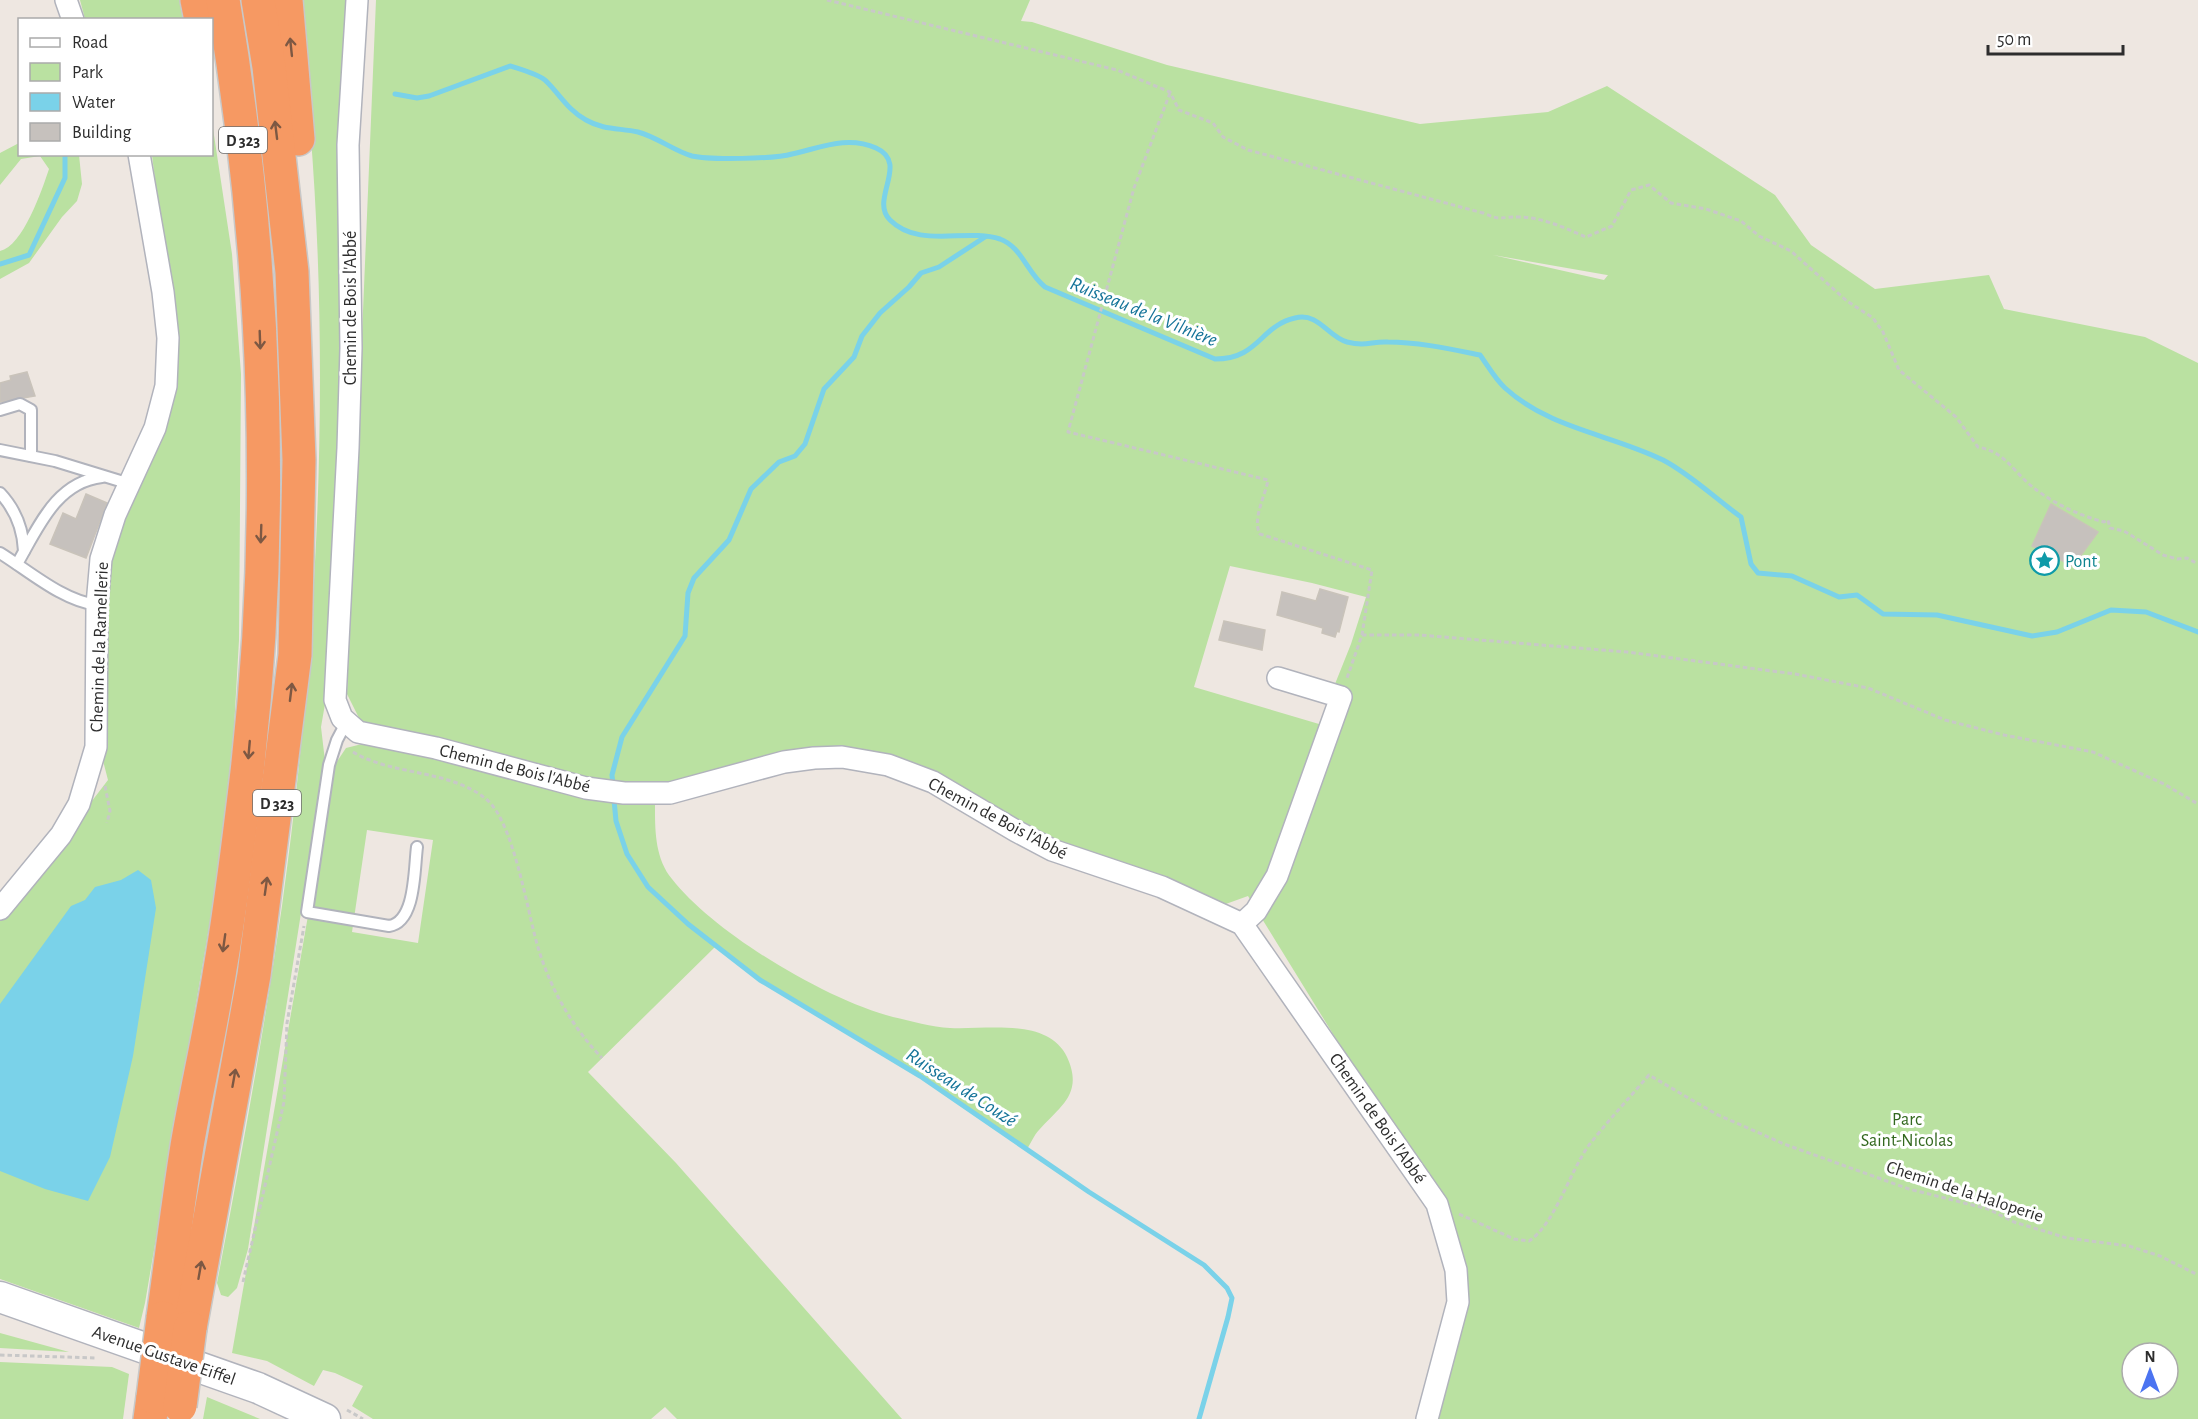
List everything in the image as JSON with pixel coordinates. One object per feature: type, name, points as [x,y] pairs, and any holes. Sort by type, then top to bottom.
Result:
[{"type":"highway","points":[[197,0],[201,18]]},
{"type":"highway","name":"D 323","points":[[165,1410],[176,1323],[188,1144],[220,969],[245,794],[257,660],[264,468],[258,281],[247,168],[223,0]]},
{"type":"highway","name":"D 323","points":[[176,1323],[254,975],[295,655],[299,460],[292,272],[269,67],[258,0]]},
{"type":"highway","points":[[286,0],[304,216],[292,272]]},
{"type":"highway","points":[[213,69],[228,150],[240,239],[258,281]]},
{"type":"street","points":[[66,0],[72,18]]},
{"type":"street","name":"Chemin de Bois l'Abbé","points":[[357,0],[348,144],[351,243],[349,415],[343,588],[335,700],[341,732],[446,750],[567,784],[624,793],[685,790],[784,762],[842,757],[867,760],[933,782],[1052,850],[1162,887],[1242,924],[1437,1204],[1456,1270],[1458,1302],[1427,1419]]},
{"type":"street","name":"Chemin de la Ramellerie","points":[[0,909],[71,820],[88,776],[96,747],[97,605],[101,559],[116,515],[155,428],[166,386],[168,338],[139,156]]},
{"type":"street","points":[[1242,924],[1256,911],[1277,876],[1293,824],[1341,697],[1278,678]]},
{"type":"street","name":"Avenue Gustave Eiffel","points":[[0,1297],[258,1388],[325,1419]]},
{"type":"street","name":"Avenue Gustave Eiffel","points":[[0,1314],[138,1360],[236,1396],[287,1419]]},
{"type":"lane","points":[[0,410],[20,404],[31,410],[31,456]]},
{"type":"lane","points":[[0,450],[31,456],[130,484]]},
{"type":"lane","points":[[17,564],[60,496],[85,480],[105,476]]},
{"type":"lane","points":[[0,493],[16,513],[21,525],[24,552]]},
{"type":"lane","points":[[0,553],[83,603],[97,605]]},
{"type":"lane","points":[[341,732],[329,765],[307,912],[389,926],[399,924],[408,913],[417,847]]},
{"type":"path","points":[[827,0],[1117,70],[1170,92],[1179,110],[1213,123],[1223,137],[1248,150],[1483,213],[1499,220],[1518,217],[1551,223],[1586,237],[1612,226],[1631,190],[1649,185],[1671,203],[1706,209],[1741,221],[1759,236],[1791,251],[1847,301],[1873,318],[1883,332],[1899,370],[1956,417],[1978,447],[1992,450],[2007,459],[2029,484],[2072,511],[2104,522],[2108,520],[2110,528],[2124,531],[2163,555],[2177,559],[2187,558],[2198,564]]},
{"type":"path","points":[[1170,92],[1134,188],[1068,432],[1268,480],[1258,515],[1257,528],[1260,534],[1372,570],[1362,635],[1341,697]]},
{"type":"path","points":[[1362,635],[1419,635],[1627,652],[1795,674],[1868,688],[1945,720],[2004,735],[2093,752],[2164,784],[2198,804]]},
{"type":"path","points":[[341,732],[364,758],[450,782],[476,792],[491,803],[503,823],[537,944],[552,983],[577,1029],[602,1058]]},
{"type":"path","points":[[88,776],[106,787],[110,811],[106,823]]},
{"type":"path","points":[[243,1282],[284,1102],[287,1023],[307,912]]},
{"type":"path","name":"Chemin de la Haloperie","points":[[1437,1204],[1514,1239],[1529,1241],[1542,1232],[1565,1185],[1589,1146],[1649,1075],[1716,1114],[1784,1144],[1909,1189],[1988,1209],[2014,1222],[2067,1238],[2129,1246],[2160,1256],[2198,1275]]},
{"type":"path","points":[[0,1354],[101,1358]]},
{"type":"green space","points":[[80,0],[185,0],[189,18],[85,18]]},
{"type":"green space","points":[[297,0],[351,0],[344,318],[329,681],[321,727],[325,761],[248,1249],[237,1288],[228,1297],[221,1295],[217,1283],[252,1095],[282,906],[296,794],[315,567],[320,340],[309,113]]},
{"type":"green space","name":"Parc Saint-Nicolas","points":[[376,0],[1030,0],[1021,21],[1032,22],[1167,65],[1420,124],[1548,112],[1607,86],[1775,195],[1811,245],[1875,289],[1989,275],[2004,309],[2145,337],[2198,363],[2198,1419],[1433,1419],[1463,1277],[1373,1099],[1248,896],[1223,905],[1043,838],[891,759],[690,783],[605,783],[363,726],[347,694]],"holes":[[[1493,255],[1607,275],[1604,280]],[[1230,566],[1366,597],[1351,644],[1319,724],[1194,687]]]},
{"type":"green space","points":[[213,129],[232,254],[241,374],[239,640],[234,728],[220,863],[139,1328],[0,1279],[0,921],[108,780],[101,753],[108,564],[174,334],[152,156],[213,156]]},
{"type":"green space","points":[[18,144],[18,156],[40,156],[21,159],[0,185],[0,153]]},
{"type":"green space","points":[[40,156],[79,156],[82,184],[77,201],[62,217],[29,263],[0,279],[0,251],[8,247],[24,228],[49,169]]},
{"type":"green space","points":[[366,743],[585,795],[655,801],[659,852],[672,879],[715,921],[773,962],[836,996],[893,1017],[943,1027],[1015,1028],[1046,1036],[1058,1044],[1072,1070],[1071,1090],[1062,1106],[1037,1132],[1027,1149],[920,1076],[760,980],[716,946],[588,1072],[676,1163],[902,1419],[677,1419],[665,1407],[651,1419],[373,1419],[352,1406],[363,1386],[323,1370],[314,1386],[267,1361],[232,1353],[334,766],[346,748]],"holes":[[[367,830],[433,840],[418,943],[352,932]]]},
{"type":"green space","points":[[0,1333],[69,1352],[0,1348]]},
{"type":"green space","points":[[0,1362],[112,1367],[129,1374],[123,1419],[0,1419]]},
{"type":"green space","points":[[207,1397],[260,1419],[203,1419]]},
{"type":"water","points":[[138,870],[151,880],[156,908],[133,1056],[110,1157],[88,1201],[45,1189],[0,1171],[0,1004],[71,906],[85,900],[95,887],[121,880]]},
{"type":"building","points":[[27,372],[35,396],[0,402],[0,383],[11,380],[10,376]]},
{"type":"building","points":[[86,494],[107,503],[86,558],[50,544],[63,513],[76,519]]},
{"type":"building","points":[[2051,504],[2098,532],[2073,566],[2032,546]]},
{"type":"building","points":[[1320,589],[1348,597],[1339,632],[1337,631],[1335,637],[1322,633],[1323,628],[1277,615],[1282,592],[1316,601]]},
{"type":"building","points":[[1224,621],[1265,630],[1262,650],[1219,640]]},
{"type":"waterway","name":"Ruisseau de la Vilnière","points":[[395,94],[417,98],[429,96],[510,66],[544,79],[575,112],[592,123],[645,134],[692,156],[772,157],[834,144],[865,144],[886,155],[890,163],[884,202],[885,212],[890,220],[902,229],[928,236],[972,235],[1000,239],[1014,248],[1033,275],[1045,287],[1215,359],[1230,358],[1241,354],[1283,322],[1303,317],[1317,322],[1347,342],[1359,344],[1411,343],[1480,355],[1505,388],[1541,413],[1663,460],[1703,487],[1741,517],[1751,564],[1758,573],[1792,576],[1839,597],[1857,595],[1883,614],[1937,615],[2032,636],[2057,632],[2111,610],[2146,612],[2198,632]]},
{"type":"waterway","name":"Ruisseau de la Vilnière","points":[[0,264],[29,255],[65,178],[65,156]]},
{"type":"waterway","name":"Ruisseau de Couzé","points":[[613,785],[612,775],[622,737],[685,636],[688,593],[694,578],[729,540],[751,489],[779,462],[795,456],[805,444],[824,389],[854,357],[862,336],[880,313],[921,273],[939,267],[985,237]]},
{"type":"waterway","name":"Ruisseau de Couzé","points":[[614,800],[616,821],[627,854],[648,887],[688,924],[760,980],[920,1076],[1089,1192],[1204,1265],[1227,1288],[1232,1298],[1228,1317],[1199,1419]]},
{"type":"place","name":"Pont","points":[[2044,561]]}]
